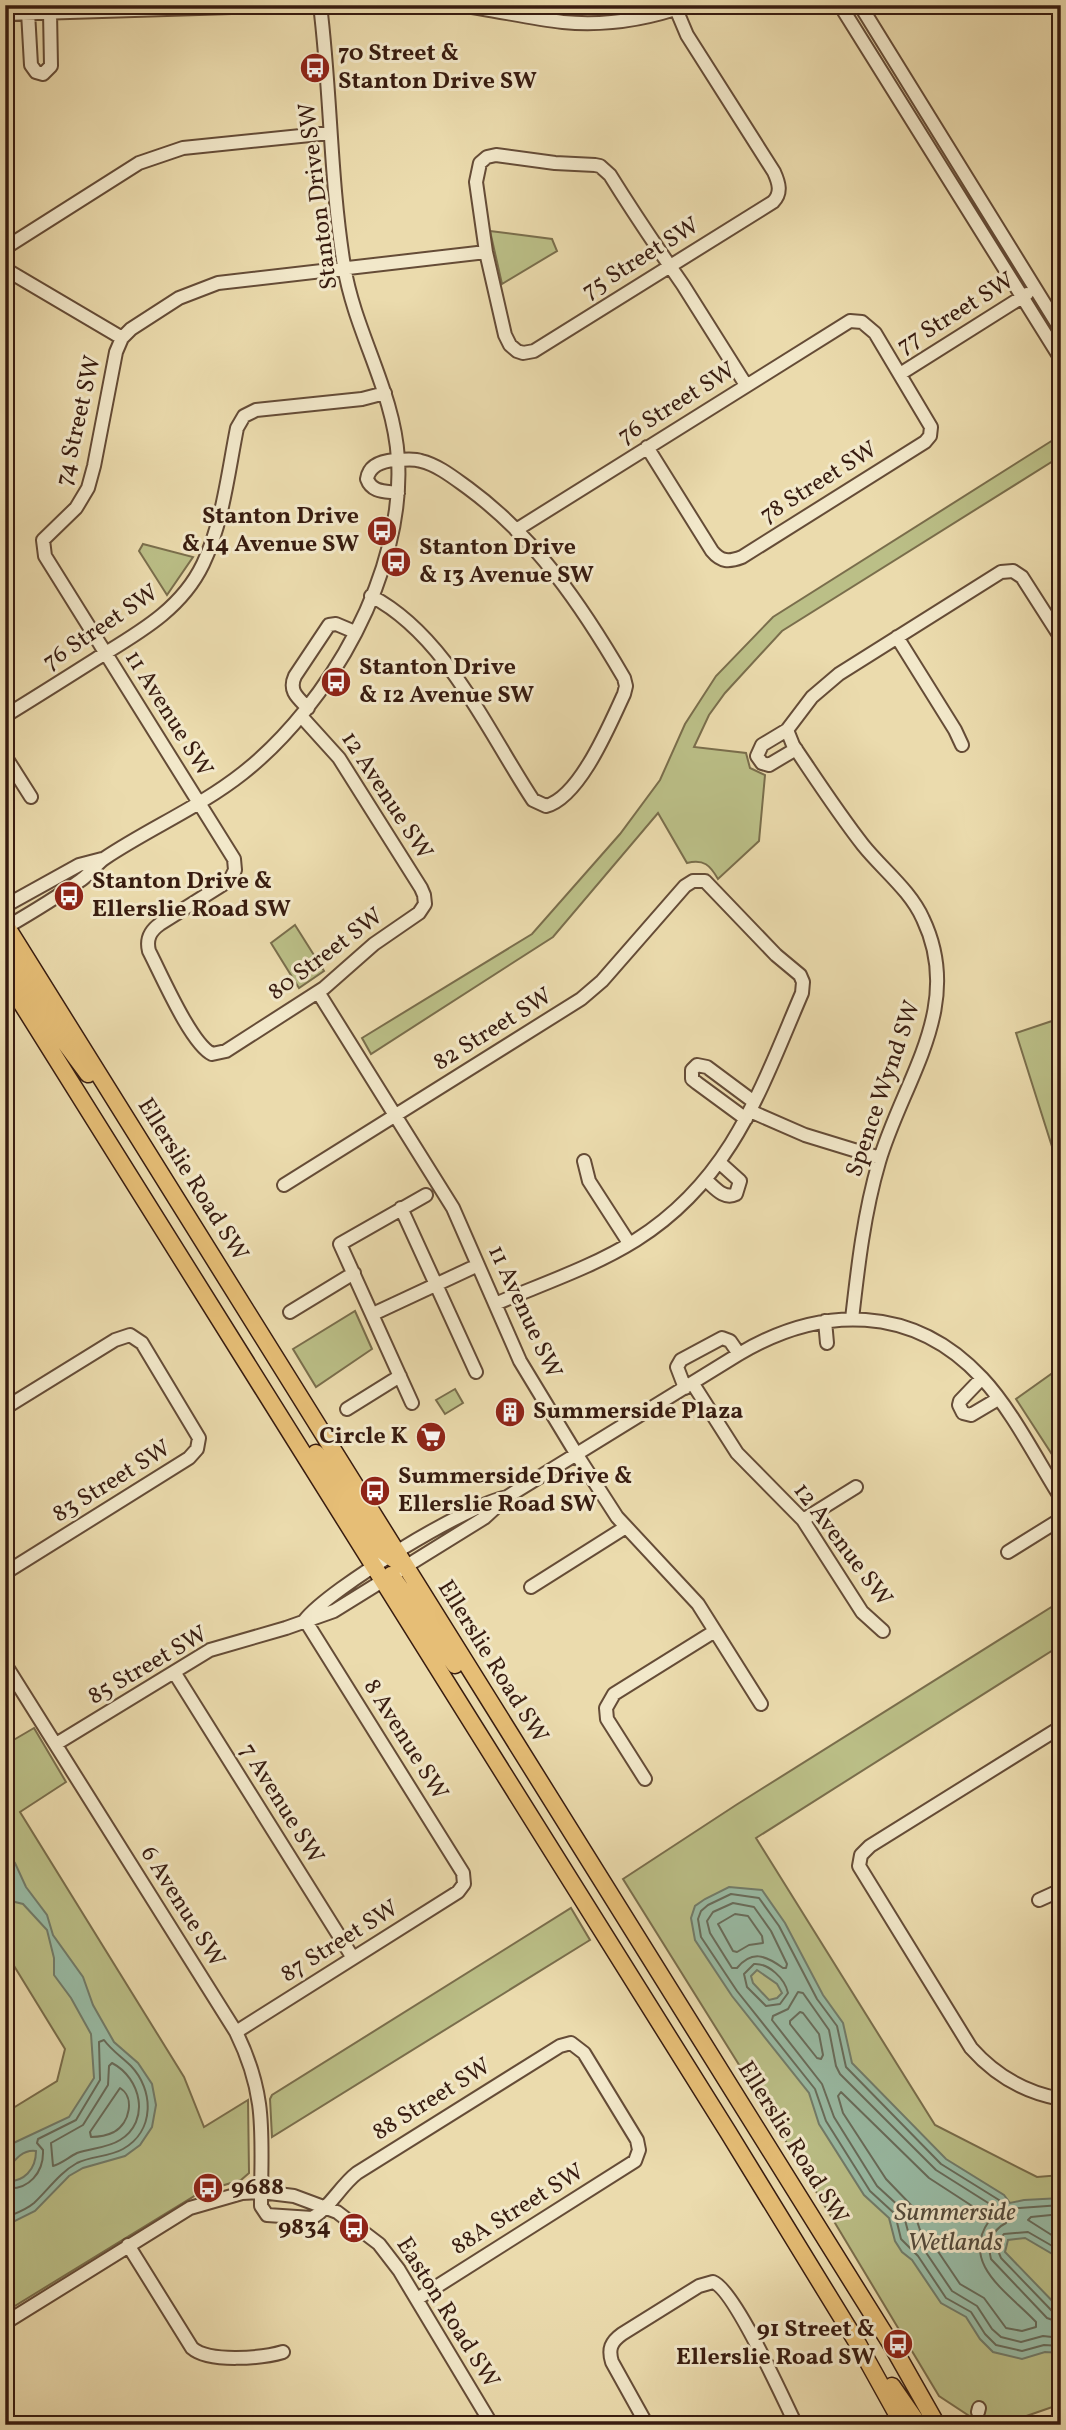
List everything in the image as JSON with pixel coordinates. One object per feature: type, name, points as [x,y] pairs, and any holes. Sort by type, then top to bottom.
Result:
[{"type":"main road","name":"Ellerslie Road SW","points":[[6,927],[886,2337],[937,2425]]},
{"type":"main road","points":[[5,950],[85,1070],[119,1106]]},
{"type":"main road","name":"Ellerslie Road SW","points":[[5,978],[273,1404],[384,1574],[808,2263],[903,2425]]},
{"type":"main road","points":[[273,1404],[317,1455],[382,1550],[398,1559]]},
{"type":"main road","points":[[384,1574],[477,1698],[508,1733]]},
{"type":"main road","points":[[808,2263],[894,2425]]},
{"type":"main road","points":[[808,2263],[919,2425]]},
{"type":"main road","points":[[926,2406],[947,2425]]},
{"type":"street","points":[[5,14],[38,10],[297,5]]},
{"type":"street","name":"Stanton Drive SW","points":[[6,927],[82,879],[102,859],[199,803],[243,773],[274,746],[330,677],[355,632],[389,550],[397,514],[398,493],[394,428],[385,393],[361,330],[344,268],[320,5]]},
{"type":"street","points":[[456,5],[541,19],[586,23],[626,20],[681,7]]},
{"type":"street","points":[[841,5],[1061,359]]},
{"type":"street","points":[[860,5],[1061,330]]},
{"type":"street","name":"75 Street SW","points":[[486,251],[505,335],[517,351],[534,351],[777,198],[779,190],[774,172],[687,34],[681,7]]},
{"type":"street","points":[[5,248],[125,171],[166,152],[331,133]]},
{"type":"street","points":[[486,251],[476,182],[477,167],[482,159],[496,155],[600,166],[610,175],[746,385]]},
{"type":"street","name":"74 Street SW","points":[[42,544],[46,536],[76,508],[88,488],[116,352],[122,338],[131,329],[179,298],[204,287],[247,278],[486,251]]},
{"type":"street","points":[[5,269],[122,338]]},
{"type":"street","name":"77 Street SW","points":[[900,374],[1035,289]]},
{"type":"street","name":"76 Street SW","points":[[516,530],[846,323],[862,322],[875,333],[900,374]]},
{"type":"street","name":"78 Street SW","points":[[647,447],[712,551],[724,561],[742,557],[925,442],[931,432],[929,422],[900,374]]},
{"type":"street","name":"76 Street SW","points":[[5,716],[155,622],[194,581],[216,531],[237,428],[244,416],[256,410],[362,399],[385,393]]},
{"type":"street","points":[[371,596],[393,610],[435,650],[533,800],[546,806],[559,799],[593,759],[626,686],[621,673],[569,590],[537,550],[475,494],[435,466],[419,460],[380,462],[370,470],[367,479],[374,489],[398,493]]},
{"type":"street","name":"11 Avenue SW","points":[[42,544],[45,556],[234,859],[235,870],[226,883],[159,924],[149,936],[149,951],[184,1018],[204,1048],[212,1054]]},
{"type":"street","points":[[796,749],[769,765],[762,763],[757,756],[762,746],[787,730],[795,716],[828,682],[998,574],[1009,571],[1023,577],[1061,638]]},
{"type":"street","points":[[304,712],[292,691],[291,685],[295,677],[329,625],[336,624],[355,632]]},
{"type":"street","points":[[897,637],[962,745]]},
{"type":"street","name":"12 Avenue SW","points":[[304,712],[339,758],[421,888],[425,904]]},
{"type":"street","name":"Spence Wynd SW","points":[[787,730],[796,749],[859,840],[915,904],[934,947],[938,978],[936,1010],[929,1035],[880,1158],[869,1201],[852,1319]]},
{"type":"street","points":[[5,756],[31,797]]},
{"type":"street","name":"Stanton Drive SW","points":[[5,905],[79,865],[102,859]]},
{"type":"street","name":"82 Street SW","points":[[284,1185],[581,999],[602,981],[682,889],[697,880],[705,881],[713,887],[769,948],[795,970],[803,982],[802,993],[750,1111]]},
{"type":"street","name":"80 Street SW","points":[[212,1054],[226,1051],[318,992],[374,944],[419,913],[425,904]]},
{"type":"street","name":"11 Avenue SW","points":[[318,992],[453,1208],[527,1373],[577,1455],[625,1527],[691,1595],[761,1704]]},
{"type":"street","points":[[495,1304],[629,1244],[670,1215],[720,1163],[750,1111],[796,1132],[880,1158]]},
{"type":"street","points":[[584,1161],[587,1177],[629,1244]]},
{"type":"street","points":[[706,1180],[724,1196],[736,1194],[740,1181],[720,1163]]},
{"type":"street","points":[[412,1403],[340,1244],[426,1195]]},
{"type":"street","points":[[401,1208],[476,1372]]},
{"type":"street","points":[[373,1314],[478,1265]]},
{"type":"street","points":[[290,1312],[354,1273]]},
{"type":"street","points":[[398,1559],[484,1518],[507,1497],[739,1354],[780,1332],[825,1321],[852,1319],[905,1328],[933,1340],[962,1359],[982,1378],[998,1399],[1061,1498]]},
{"type":"street","points":[[825,1321],[827,1343]]},
{"type":"street","name":"83 Street SW","points":[[5,1408],[119,1337],[130,1335],[142,1343],[194,1428],[198,1443],[197,1449],[189,1458],[5,1573]]},
{"type":"street","points":[[689,1386],[677,1367],[681,1360],[722,1338],[730,1341],[739,1354]]},
{"type":"street","points":[[347,1409],[400,1376]]},
{"type":"street","points":[[982,1378],[960,1401],[963,1413],[971,1415],[998,1399]]},
{"type":"street","name":"12 Avenue SW","points":[[689,1386],[737,1453],[803,1520],[862,1612],[883,1631]]},
{"type":"street","points":[[803,1520],[856,1487]]},
{"type":"street","points":[[1008,1552],[1061,1519]]},
{"type":"street","points":[[531,1587],[625,1527]]},
{"type":"street","name":"85 Street SW","points":[[384,1574],[398,1559]]},
{"type":"street","name":"85 Street SW","points":[[56,1744],[210,1650],[286,1629],[334,1611],[384,1574],[398,1559]]},
{"type":"street","name":"8 Avenue SW","points":[[305,1620],[463,1873],[464,1884]]},
{"type":"street","points":[[645,1779],[610,1724],[606,1708],[614,1694],[715,1631]]},
{"type":"street","name":"6 Avenue SW","points":[[5,1664],[236,2032],[250,2064],[259,2095],[262,2127],[261,2192]]},
{"type":"street","name":"7 Avenue SW","points":[[174,1672],[353,1958]]},
{"type":"street","points":[[1061,1727],[870,1846],[861,1855],[859,1866],[971,2048],[988,2065],[1011,2081],[1038,2093],[1061,2099]]},
{"type":"street","name":"87 Street SW","points":[[236,2032],[458,1892],[464,1884]]},
{"type":"street","points":[[1040,1900],[1061,1890]]},
{"type":"street","name":"88A Street SW","points":[[417,2299],[632,2164],[639,2154],[638,2140],[584,2053],[571,2043]]},
{"type":"street","name":"88 Street SW","points":[[326,2206],[344,2183],[364,2168],[560,2046],[571,2043]]},
{"type":"street","points":[[261,2192],[262,2208],[272,2217],[307,2219],[316,2216],[326,2206]]},
{"type":"street","name":"Easton Road SW","points":[[5,2323],[190,2208],[231,2195],[261,2192],[294,2196],[326,2206],[351,2221],[379,2244],[417,2299],[492,2425]]},
{"type":"street","points":[[128,2245],[192,2348],[199,2354],[216,2357],[267,2356],[283,2352]]},
{"type":"street","points":[[648,2425],[612,2362],[610,2347],[622,2334],[699,2286],[713,2282],[724,2290],[745,2325],[796,2425]]},
{"type":"green space","points":[[490,231],[552,239],[557,251],[502,284]]},
{"type":"green space","points":[[1061,435],[1061,456],[782,631],[725,693],[709,715],[694,747],[746,753],[750,768],[765,775],[759,841],[718,879],[706,864],[687,863],[658,813],[553,937],[371,1054],[362,1038],[532,934],[620,834],[660,780],[685,724],[716,676],[773,617]]},
{"type":"green space","points":[[143,544],[193,557],[167,595],[139,551]]},
{"type":"green space","points":[[295,925],[324,971],[299,988],[271,943]]},
{"type":"green space","points":[[1061,1018],[1061,1175],[1016,1033]]},
{"type":"green space","points":[[355,1311],[372,1349],[316,1387],[293,1349]]},
{"type":"green space","points":[[1061,1367],[1061,1455],[1055,1459],[1016,1399]]},
{"type":"green space","points":[[455,1389],[463,1403],[445,1414],[436,1400]]},
{"type":"green space","points":[[1061,1601],[1061,1645],[756,1838],[935,2125],[1037,2177],[1061,2175],[1061,2404],[1009,2422],[974,2419],[939,2396],[761,2100],[623,1879]]},
{"type":"green space","points":[[34,1728],[66,1782],[20,1812],[184,2077],[204,2127],[248,2100],[249,2173],[241,2180],[201,2192],[5,2312],[5,2113],[57,2081],[65,2049],[11,1961],[5,1961],[5,1745]]},
{"type":"green space","points":[[571,1908],[590,1940],[272,2137],[272,2095]]},
{"type":"water","points":[[5,1850],[15,1863],[26,1887],[47,1915],[53,1935],[83,1977],[93,2005],[114,2042],[138,2063],[152,2084],[156,2105],[152,2127],[140,2145],[125,2156],[83,2168],[69,2176],[35,2211],[5,2226],[5,2181],[18,2180],[28,2173],[34,2164],[36,2151],[22,2154],[5,2172],[5,2147],[69,2117],[94,2078],[91,2034],[71,1998],[54,1975],[54,1958],[47,1930],[23,1904],[5,1898]]},
{"type":"water","name":"Summerside Wetlands","points":[[729,1887],[762,1890],[785,1923],[823,1995],[843,2023],[852,2063],[946,2159],[1004,2195],[1010,2203],[1061,2198],[1061,2259],[1025,2238],[1008,2240],[1005,2252],[1061,2310],[1061,2353],[1045,2352],[1022,2359],[993,2352],[980,2339],[966,2317],[941,2303],[912,2260],[902,2252],[895,2241],[889,2218],[864,2195],[819,2124],[809,2093],[732,1996],[695,1940],[691,1918],[695,1906]],"holes":[[[757,1970],[777,1984],[782,1993],[769,2000],[753,1983],[751,1976]]]},
{"type":"place","name":"70 Street & Stanton Drive SW","points":[[315,68]]},
{"type":"place","name":"Stanton Drive & 14 Avenue SW","points":[[382,531]]},
{"type":"place","name":"Stanton Drive & 13 Avenue SW","points":[[396,562]]},
{"type":"place","name":"Stanton Drive & 12 Avenue SW","points":[[336,682]]},
{"type":"place","name":"Stanton Drive & Ellerslie Road SW","points":[[69,896]]},
{"type":"place","name":"Summerside Plaza","points":[[510,1412]]},
{"type":"place","name":"Circle K","points":[[431,1437]]},
{"type":"place","name":"Summerside Drive & Ellerslie Road SW","points":[[375,1491]]},
{"type":"place","name":"9688","points":[[208,2188]]},
{"type":"place","name":"9834","points":[[354,2228]]},
{"type":"place","name":"91 Street & Ellerslie Road SW","points":[[898,2344]]}]
